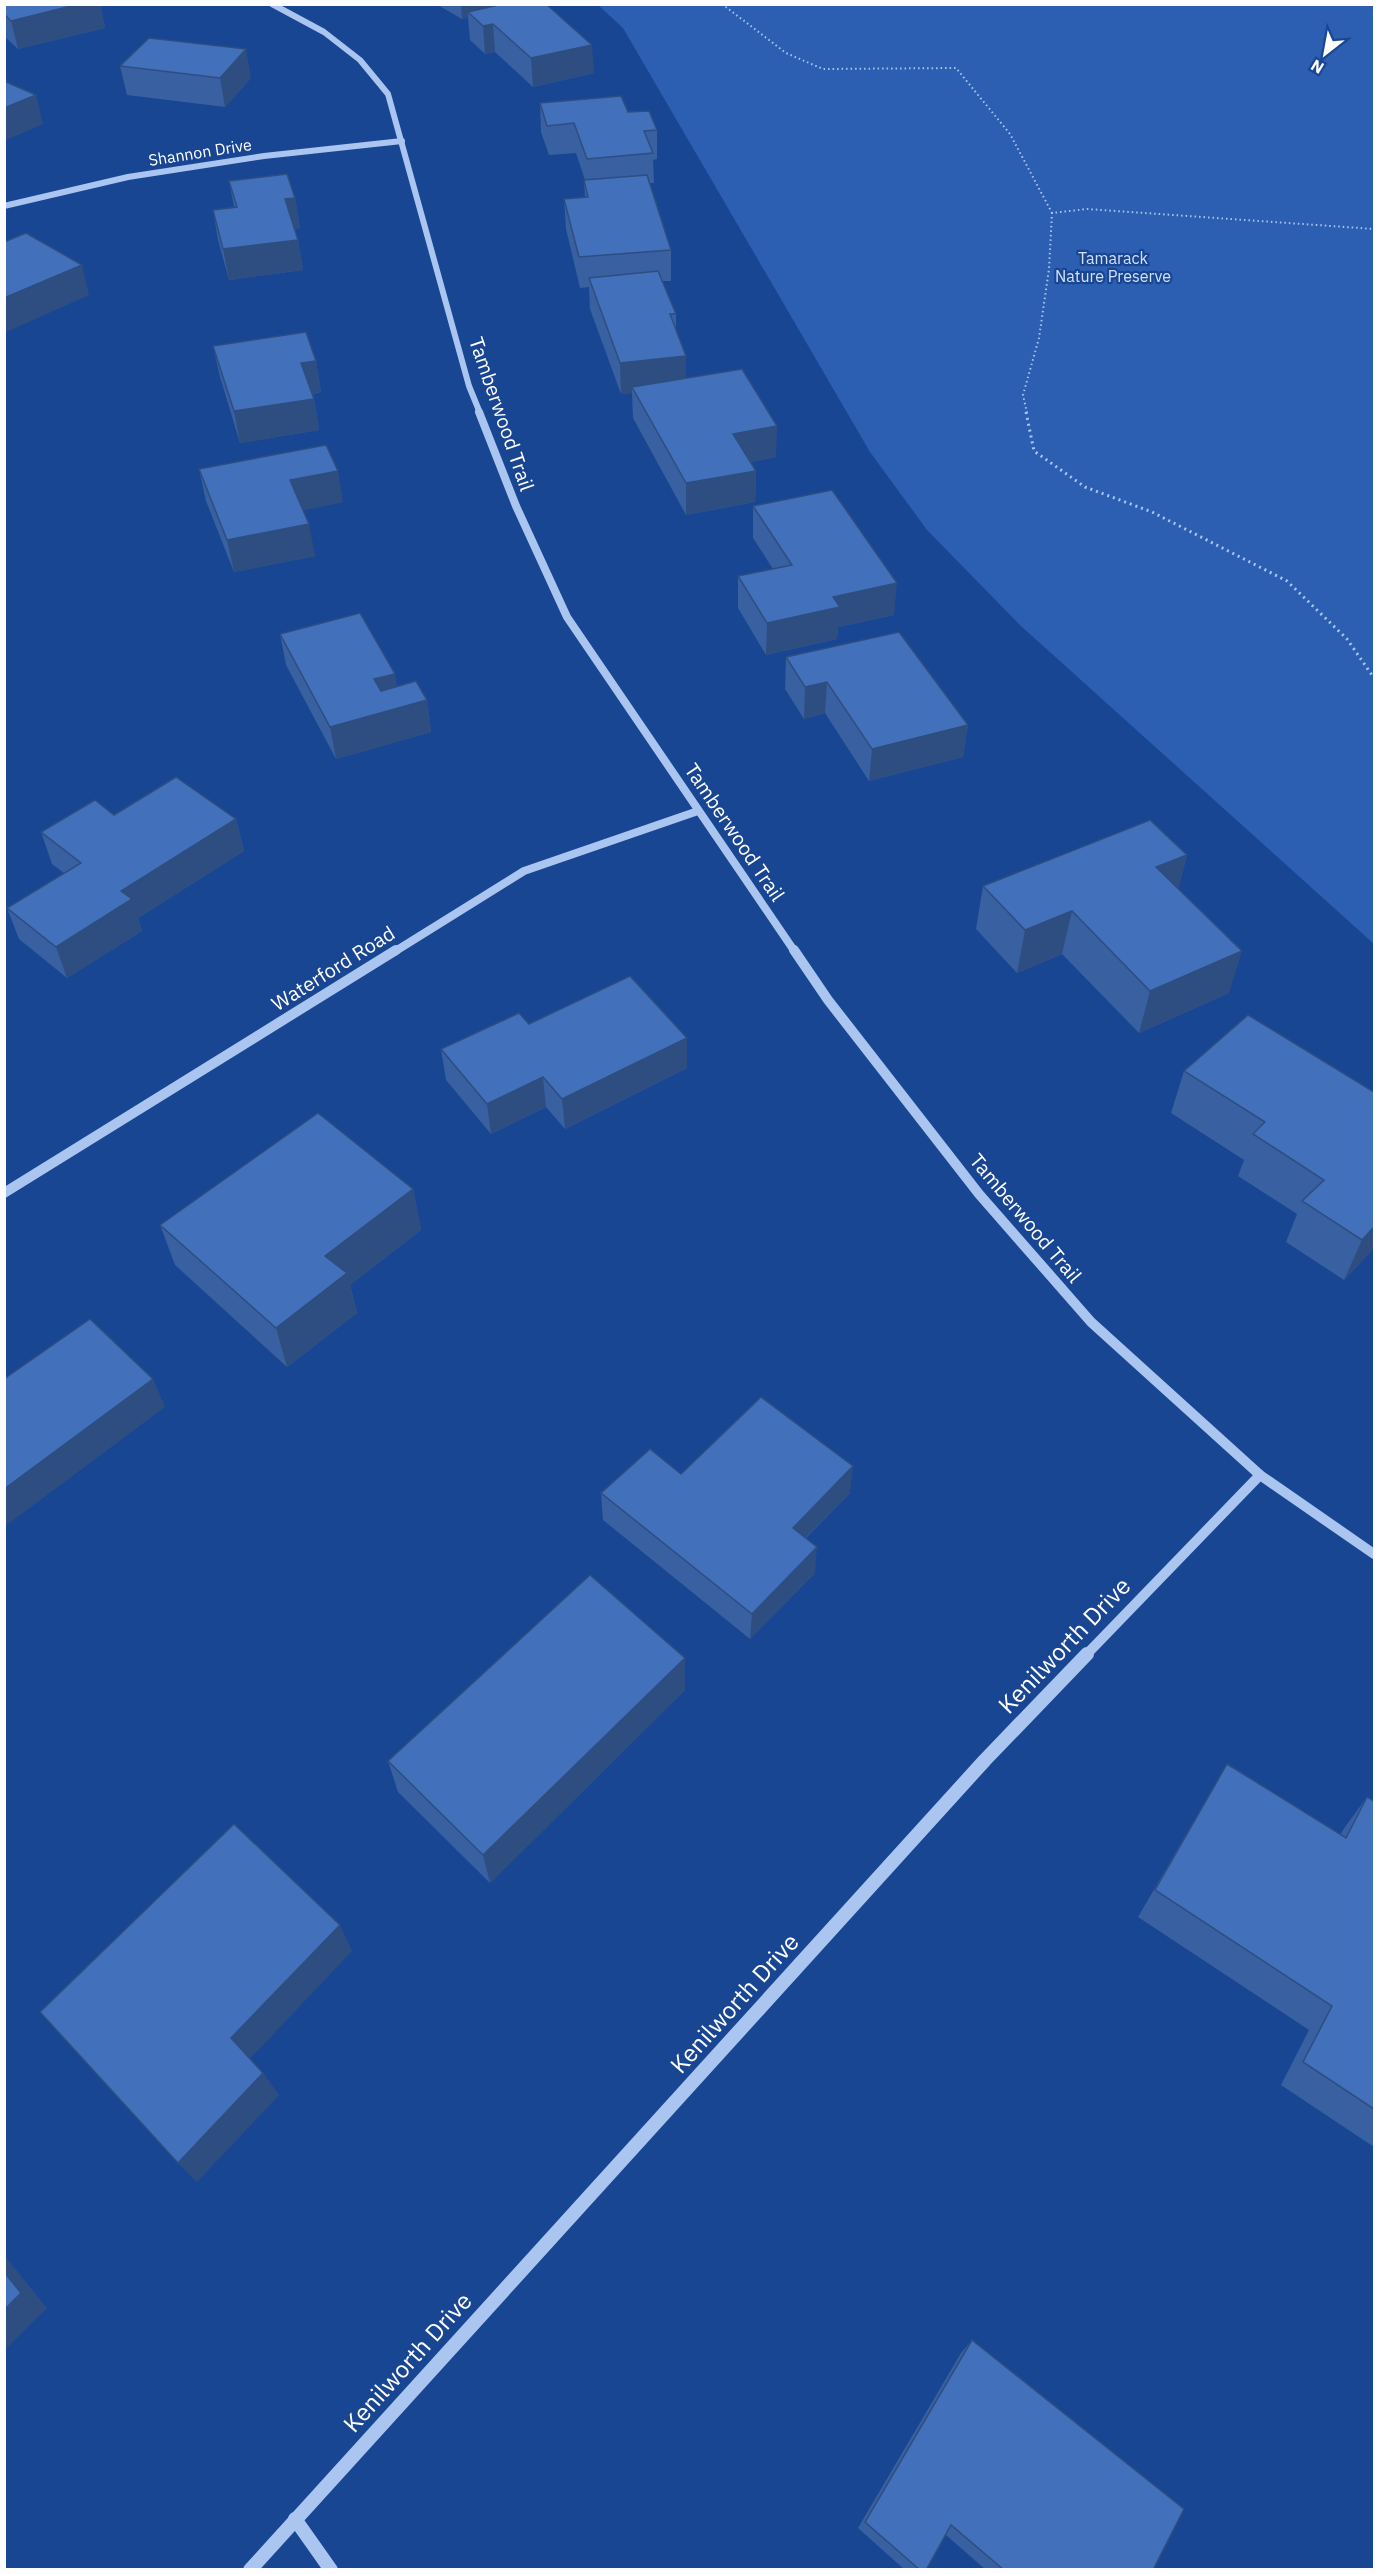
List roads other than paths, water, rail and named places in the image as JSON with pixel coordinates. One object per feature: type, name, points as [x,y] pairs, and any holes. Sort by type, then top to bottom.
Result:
[{"type":"street","name":"Tamberwood Trail","points":[[272,4],[324,32],[360,60],[388,94],[469,386],[516,506],[567,616],[828,1000],[979,1194],[1091,1322],[1260,1475],[1374,1554]]},
{"type":"street","name":"Shannon Drive","points":[[4,206],[128,177],[264,156],[402,141]]},
{"type":"street","name":"Waterford Road","points":[[4,1193],[524,871],[698,811]]},
{"type":"street","name":"Kenilworth Drive","points":[[250,2570],[985,1760],[1260,1475]]},
{"type":"street","points":[[295,2519],[331,2570]]},
{"type":"park label","name":"Tamarack Nature Preserve","points":[[1113,267]]}]
